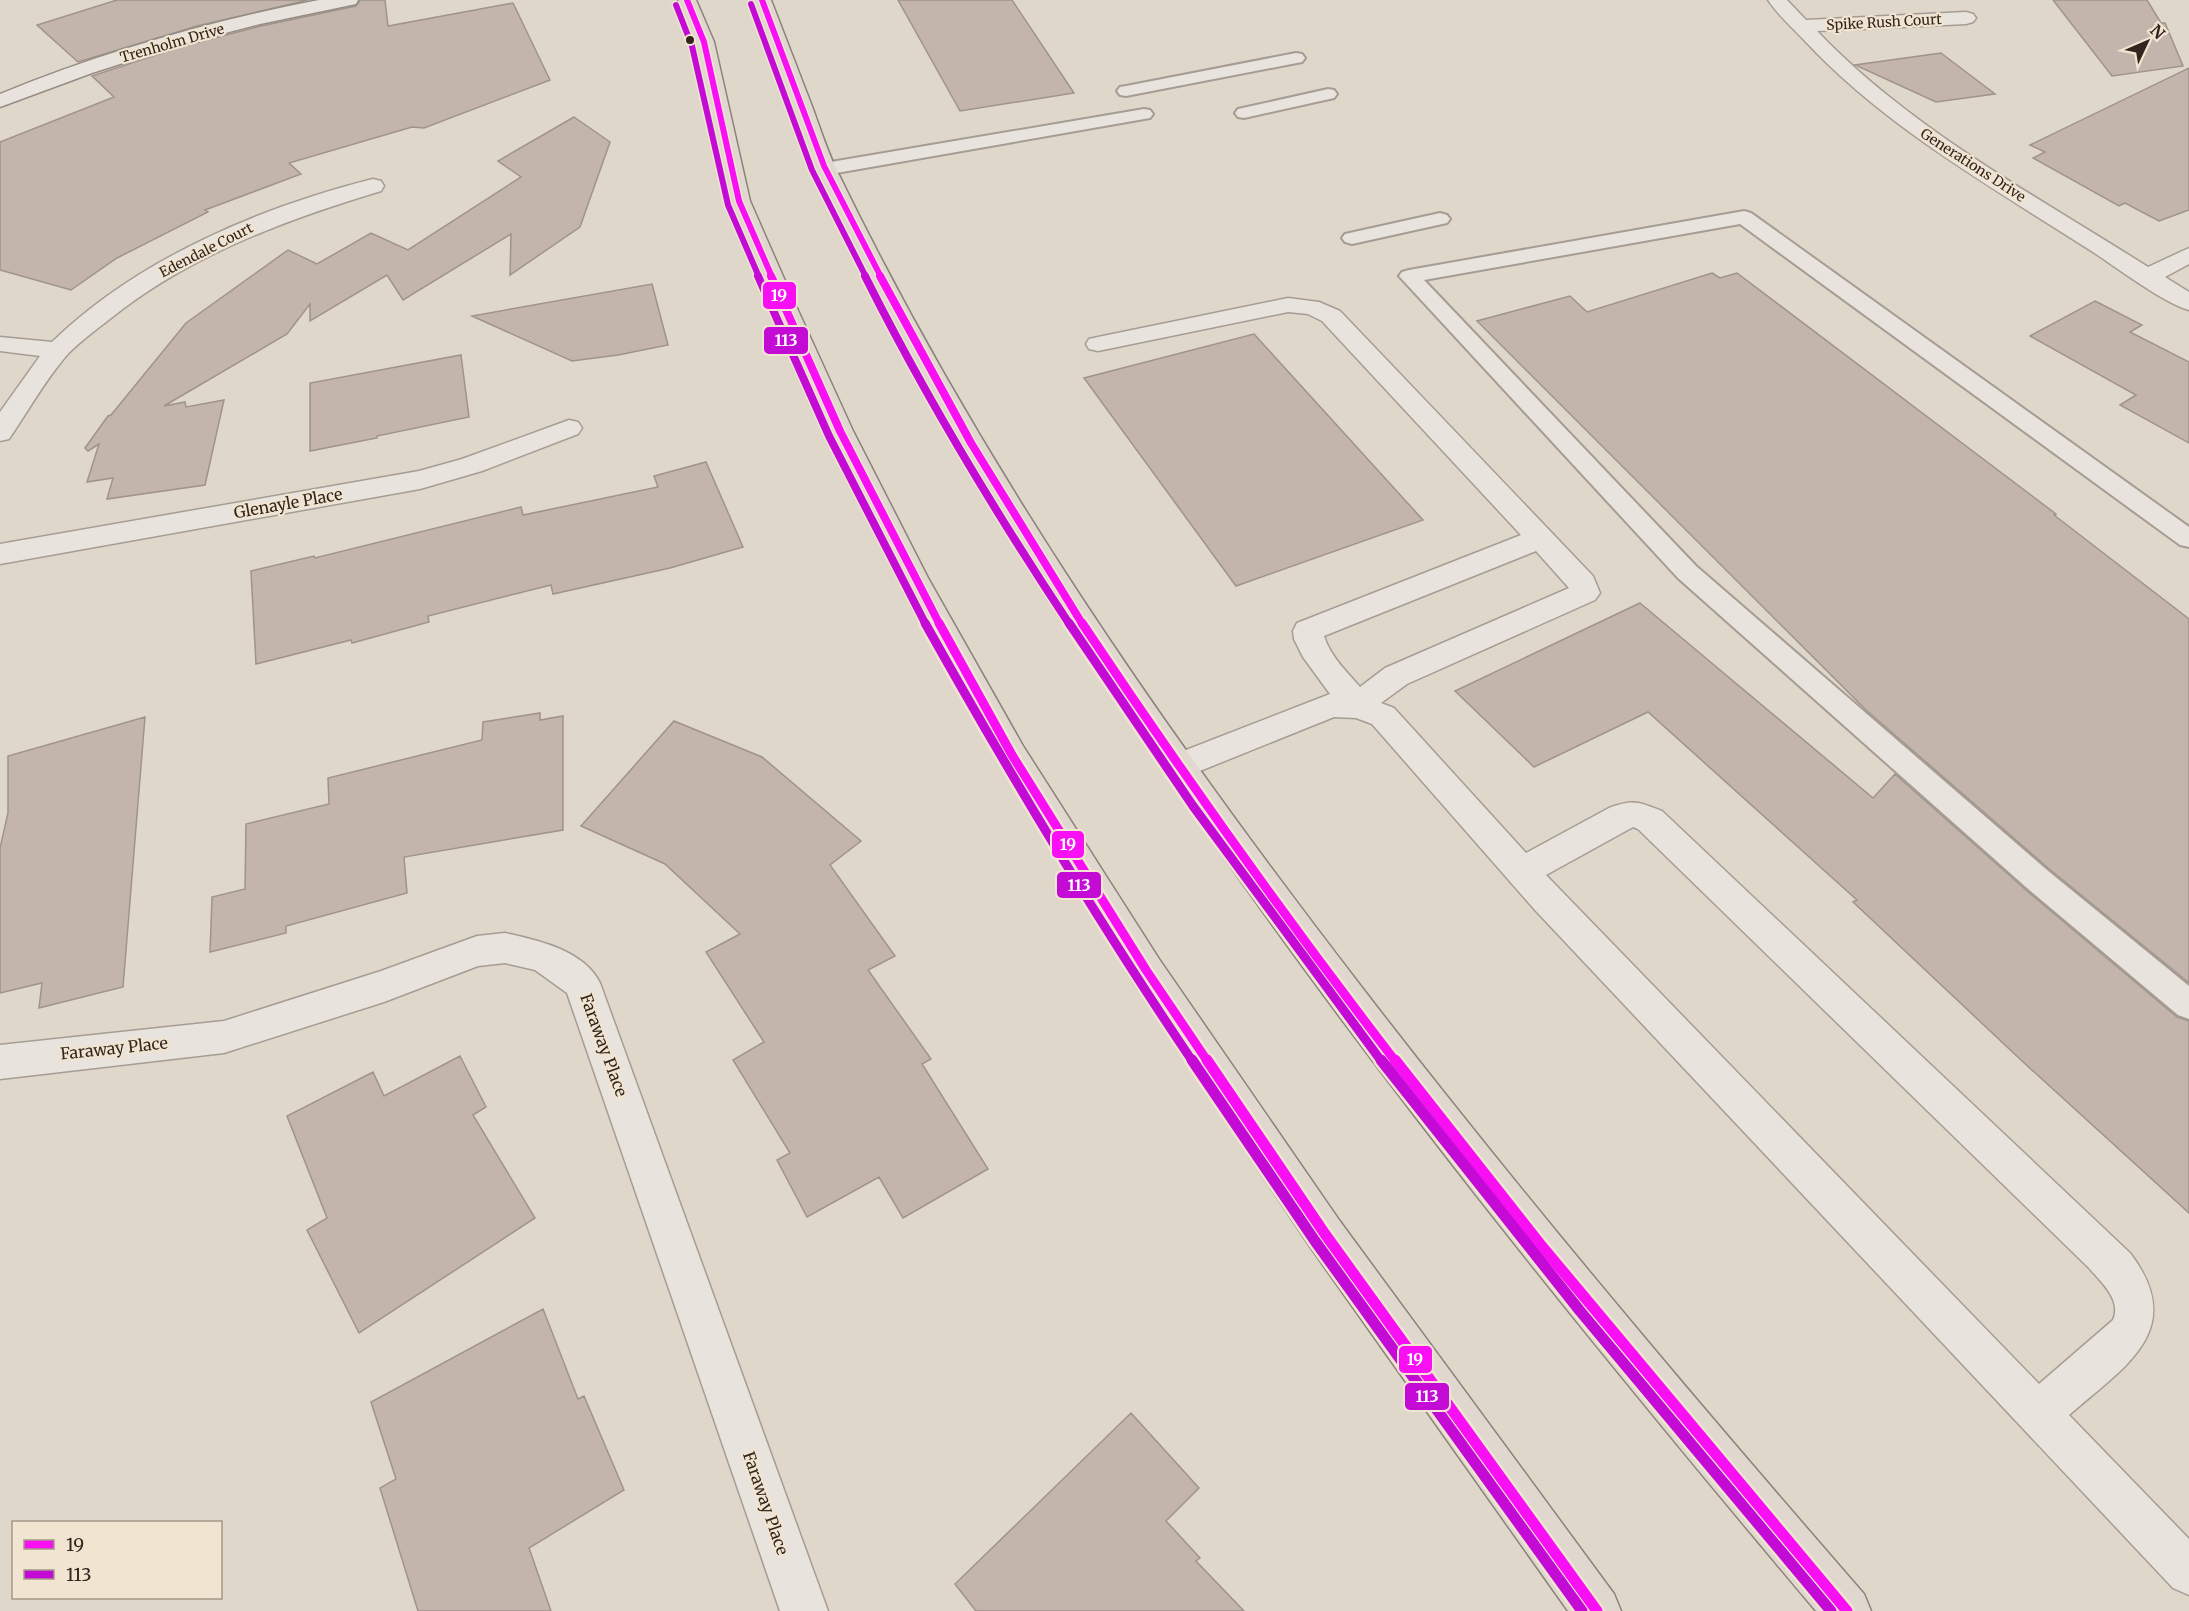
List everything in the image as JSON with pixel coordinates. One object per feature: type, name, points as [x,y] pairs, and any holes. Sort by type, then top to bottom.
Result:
[{"type":"main road","points":[[687,0],[704,42],[739,201],[784,306],[840,431],[914,578],[1012,755],[1146,970],[1318,1225],[1597,1611]]},
{"type":"main road","points":[[762,0],[825,169],[937,386],[1012,514],[1124,689],[1265,888],[1450,1132],[1700,1439],[1847,1611]]},
{"type":"street","name":"Trenholm Drive","points":[[0,100],[91,67],[212,31],[349,0]]},
{"type":"street","name":"Generations Drive","points":[[1777,0],[1835,62],[1897,114],[1933,140],[2189,303]]},
{"type":"street","name":"Spike Rush Court","points":[[1802,26],[1966,18]]},
{"type":"street","name":"Edendale Court","points":[[0,433],[16,406],[58,350],[102,312],[136,287],[212,244],[293,210],[373,186]]},
{"type":"street","points":[[2147,278],[2189,255]]},
{"type":"street","points":[[1098,344],[1288,305],[1313,306],[1322,309],[1583,583],[1585,593],[1396,676],[1377,688],[1359,707]]},
{"type":"street","points":[[0,344],[58,350]]},
{"type":"street","name":"Glenayle Place","points":[[0,554],[420,480],[482,462],[569,428]]},
{"type":"street","points":[[1359,707],[1317,654],[1308,638],[1308,631],[1540,538]]},
{"type":"street","points":[[1179,766],[1332,705],[1359,707],[1383,716],[1522,872],[2189,1572]]},
{"type":"street","points":[[1522,872],[1621,817],[1634,814],[1650,820],[2103,1254],[2128,1283],[2134,1299],[2136,1317],[2128,1335],[2038,1414]]},
{"type":"street","name":"Faraway Place","points":[[0,1062],[224,1037],[384,986],[477,951],[505,948],[544,957],[582,983],[804,1611]]},
{"type":"lane","points":[[1126,91],[1296,58]]},
{"type":"lane","points":[[1244,113],[1328,93]]},
{"type":"lane","points":[[825,169],[1144,114]]},
{"type":"lane","points":[[2189,539],[1744,217],[1409,276],[1687,572],[2037,879],[2189,1005]]},
{"type":"lane","points":[[1352,238],[1440,219]]},
{"type":"building","points":[[117,0],[308,0],[197,26],[78,62],[37,25]]},
{"type":"building","points":[[360,0],[385,0],[388,26],[513,3],[550,80],[424,128],[412,127],[289,163],[301,174],[205,210],[208,212],[117,258],[71,290],[0,270],[0,142],[114,97],[92,76],[180,47],[261,26],[356,6]]},
{"type":"building","points":[[898,0],[1012,0],[1074,93],[960,111]]},
{"type":"building","points":[[2053,0],[2147,0],[2161,23],[2165,23],[2183,66],[2112,76]]},
{"type":"building","points":[[1941,53],[1995,94],[1936,102],[1855,65]]},
{"type":"building","points":[[2189,68],[2189,210],[2159,221],[2125,203],[2119,206],[2033,158],[2045,152],[2030,145]]},
{"type":"building","points":[[574,117],[610,142],[580,227],[510,275],[511,234],[403,300],[387,275],[310,321],[310,304],[287,334],[164,406],[185,402],[186,407],[224,400],[205,485],[107,499],[113,478],[87,482],[99,444],[88,451],[85,448],[108,416],[186,323],[288,250],[317,264],[371,233],[408,250],[521,177],[498,161]]},
{"type":"building","points":[[1712,273],[1720,278],[1737,273],[2056,514],[2054,515],[2189,619],[2189,983],[2048,868],[1866,710],[1477,321],[1570,296],[1587,312]]},
{"type":"building","points":[[652,284],[668,345],[618,355],[572,361],[472,316]]},
{"type":"building","points":[[2095,301],[2142,325],[2130,332],[2189,362],[2189,443],[2120,405],[2136,395],[2030,336]]},
{"type":"building","points":[[1254,334],[1423,520],[1236,586],[1084,378]]},
{"type":"building","points":[[461,355],[469,417],[310,451],[310,383]]},
{"type":"building","points":[[706,462],[743,547],[670,568],[553,594],[551,585],[428,616],[429,622],[352,643],[351,640],[256,664],[251,571],[314,556],[315,558],[521,507],[523,515],[658,487],[654,476]]},
{"type":"building","points":[[1640,603],[1873,798],[1895,774],[2026,890],[2177,1017],[2189,1021],[2189,1213],[2022,1061],[1853,902],[1857,900],[1648,712],[1534,767],[1455,691]]},
{"type":"building","points":[[540,713],[540,720],[563,716],[563,830],[404,857],[407,893],[286,926],[286,933],[210,952],[212,897],[245,889],[246,824],[329,804],[328,778],[482,740],[483,722]]},
{"type":"building","points":[[145,717],[123,987],[39,1008],[42,983],[0,993],[0,848],[8,813],[8,756]]},
{"type":"building","points":[[674,721],[762,757],[861,841],[830,865],[895,956],[868,970],[931,1059],[922,1064],[988,1169],[903,1218],[879,1177],[807,1217],[777,1160],[790,1153],[733,1060],[764,1042],[706,952],[740,934],[665,864],[581,826]]},
{"type":"building","points":[[460,1056],[486,1107],[473,1115],[535,1218],[359,1333],[307,1230],[327,1218],[287,1116],[373,1072],[384,1096]]},
{"type":"building","points":[[543,1309],[578,1399],[584,1396],[624,1490],[529,1548],[551,1611],[418,1611],[380,1488],[396,1479],[371,1402]]},
{"type":"building","points":[[1131,1413],[1199,1488],[1166,1521],[1200,1558],[1196,1561],[1244,1611],[976,1611],[955,1584]]},
{"type":"transit line","name":"19","points":[[687,0],[704,42],[739,201],[784,306],[840,431],[914,578],[1012,755],[1146,970],[1325,1234],[1597,1611]]},
{"type":"transit line","name":"19","points":[[762,0],[830,180],[882,279],[971,443],[1019,523],[1156,735],[1248,865],[1440,1119],[1641,1367],[1847,1611]]},
{"type":"transit line","name":"113","points":[[751,4],[812,170],[871,288],[991,501],[1123,706],[1265,906],[1397,1082],[1642,1387],[1831,1611]]},
{"type":"transit line","name":"113","points":[[676,5],[692,46],[728,205],[773,311],[829,436],[903,583],[1002,761],[1136,977],[1315,1241],[1582,1611]]}]
